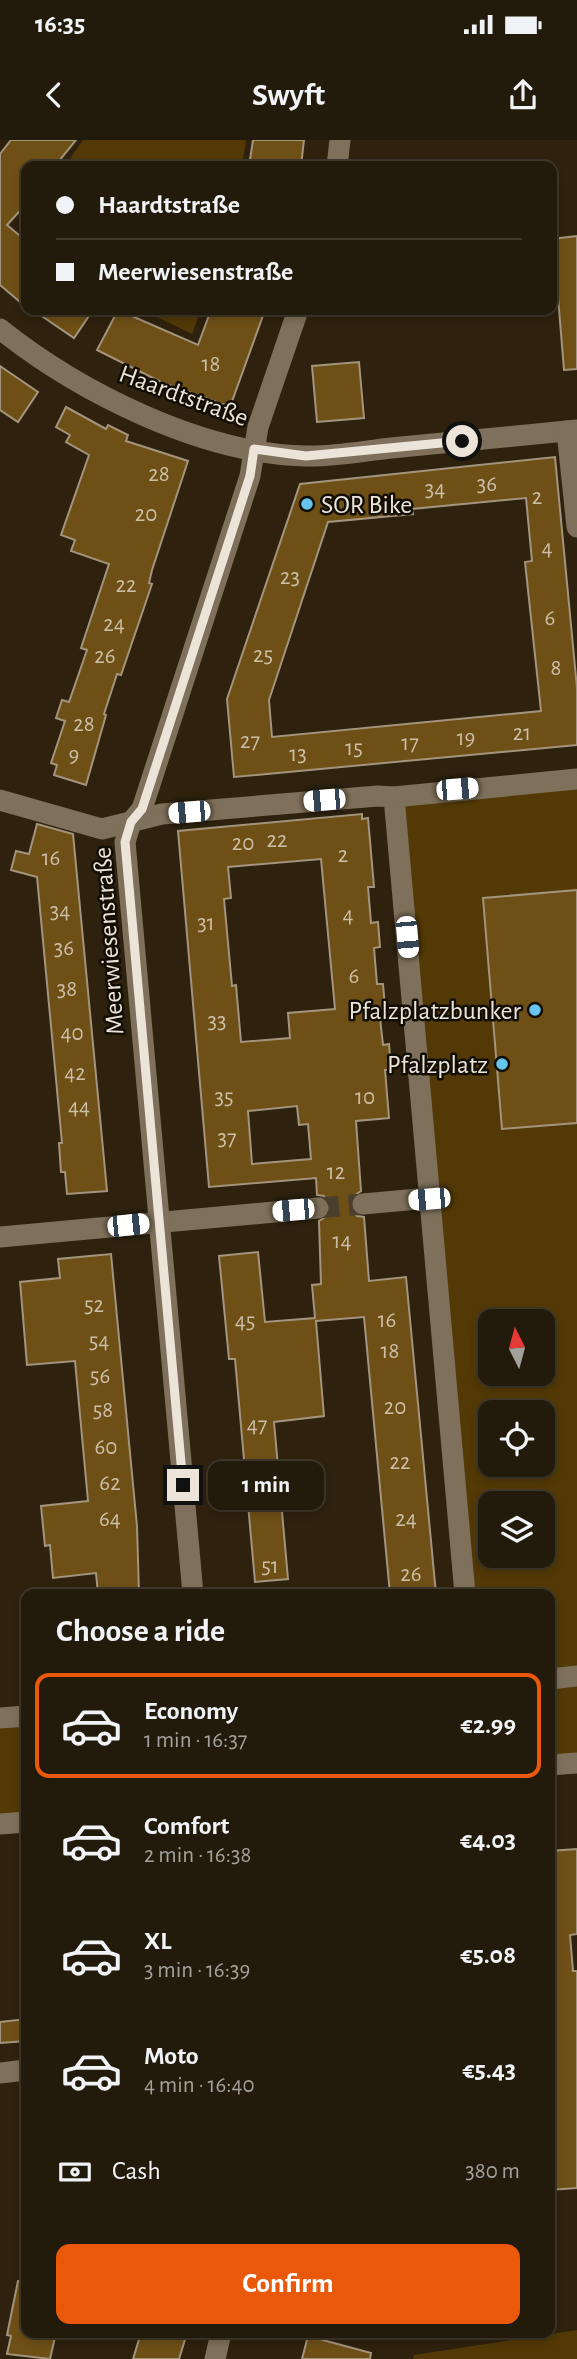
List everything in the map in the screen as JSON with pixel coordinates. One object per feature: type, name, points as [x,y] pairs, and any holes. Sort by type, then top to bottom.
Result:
[{"type":"street","points":[[338,161],[340,140]]},
{"type":"street","name":"Meerwiesenstraße","points":[[193,1589],[125,842],[131,822],[142,809],[250,476],[258,427],[296,315]]},
{"type":"street","name":"Haardtstraße","points":[[0,329],[58,372],[121,405],[229,445],[306,456],[572,430]]},
{"type":"street","points":[[572,430],[577,527]]},
{"type":"street","points":[[0,800],[102,829],[162,814],[394,797],[577,779]]},
{"type":"street","points":[[394,797],[465,1589]]},
{"type":"street","points":[[363,1204],[429,1199]]},
{"type":"street","points":[[0,1237],[318,1208]]},
{"type":"street","points":[[555,1678],[577,1676]]},
{"type":"street","points":[[0,1718],[21,1716]]},
{"type":"street","points":[[555,1765],[577,1763]]},
{"type":"street","points":[[0,1824],[21,1822]]},
{"type":"street","points":[[0,2073],[21,2071]]},
{"type":"street","points":[[215,2359],[220,2338]]},
{"type":"shaded area","points":[[83,140],[246,140],[243,161],[68,161]]},
{"type":"shaded area","points":[[153,315],[199,315],[192,334]]},
{"type":"shaded area","name":"Pfalzplatz","points":[[577,779],[577,1674],[555,1676],[555,1589],[465,1589],[398,833],[408,793]]},
{"type":"shaded area","points":[[577,1676],[577,1763],[555,1765],[555,1678]]},
{"type":"shaded area","points":[[21,1716],[21,1818],[0,1820],[0,1718]]},
{"type":"shaded area","points":[[577,2330],[577,2359],[413,2359],[414,2355],[525,2338],[555,2338],[555,2333]]},
{"type":"building","points":[[11,140],[76,140],[59,161],[21,161],[21,210],[7,225],[21,237],[21,303],[0,285],[0,154]]},
{"type":"building","points":[[253,140],[304,140],[302,161],[250,161]]},
{"type":"building","points":[[577,236],[577,369],[564,370],[557,297],[557,238]]},
{"type":"building","points":[[40,315],[90,315],[74,338]]},
{"type":"building","points":[[115,315],[129,315],[198,345],[209,315],[263,315],[230,407],[161,382],[97,350]]},
{"type":"building","points":[[359,362],[364,418],[317,422],[312,366]]},
{"type":"building","points":[[0,366],[38,392],[18,422],[0,410]]},
{"type":"building","points":[[66,407],[106,429],[108,425],[128,435],[126,441],[188,461],[152,570],[149,583],[152,584],[121,675],[117,674],[104,714],[106,715],[86,785],[54,775],[57,765],[51,763],[65,721],[56,718],[62,700],[69,702],[87,650],[81,648],[109,564],[71,551],[75,540],[61,535],[89,455],[66,442],[70,435],[56,427]]},
{"type":"building","points":[[555,457],[577,688],[577,745],[234,777],[227,699],[300,484]],"holes":[[[526,498],[532,561],[525,562],[541,711],[272,737],[269,700],[328,522],[413,514],[412,509]]]},
{"type":"building","points":[[362,814],[362,819],[368,818],[374,887],[368,887],[371,923],[378,922],[380,947],[374,948],[377,984],[383,984],[385,1008],[379,1009],[383,1045],[389,1044],[391,1070],[385,1070],[389,1118],[356,1121],[361,1191],[351,1198],[350,1206],[357,1216],[364,1217],[369,1281],[406,1277],[436,1589],[390,1589],[364,1317],[316,1321],[324,1416],[274,1422],[288,1579],[255,1582],[235,1359],[229,1359],[219,1256],[258,1252],[265,1322],[315,1318],[312,1285],[321,1284],[319,1221],[330,1214],[331,1206],[324,1196],[317,1195],[316,1178],[209,1187],[178,831]],"holes":[[[321,859],[335,1009],[288,1013],[290,1038],[241,1042],[236,985],[232,986],[224,899],[231,898],[228,867]],[[297,1106],[299,1125],[308,1124],[311,1159],[252,1164],[248,1111]]]},
{"type":"building","points":[[37,824],[73,834],[107,1191],[67,1194],[65,1172],[61,1172],[59,1143],[62,1143],[37,877],[11,870],[16,851],[29,854]]},
{"type":"building","name":"Pfalzplatzbunker","points":[[577,890],[577,1123],[502,1129],[483,898]]},
{"type":"building","points":[[111,1254],[137,1526],[139,1589],[98,1589],[96,1573],[53,1578],[50,1545],[45,1546],[41,1506],[88,1501],[75,1361],[27,1365],[20,1282],[60,1278],[58,1259]]},
{"type":"building","points":[[577,1849],[577,1934],[570,1935],[573,1971],[577,1971],[577,2188],[555,2190],[555,1851]]},
{"type":"building","points":[[21,2020],[21,2041],[0,2043],[0,2022]]},
{"type":"building","points":[[18,2281],[21,2281],[21,2338],[55,2338],[50,2359],[7,2354],[11,2336],[7,2335]]},
{"type":"building","points":[[139,2338],[185,2338],[179,2359],[133,2359]]},
{"type":"building","points":[[307,2338],[371,2353],[370,2359],[302,2359]]},
{"type":"tunnel","points":[[318,1208],[363,1204]]},
{"type":"place","name":"SOR Bike","points":[[307,504]]},
{"type":"place","name":"Pfalzplatzbunker","points":[[535,1010]]},
{"type":"place","name":"Pfalzplatz","points":[[502,1064]]},
{"type":"route","points":[[183,1485],[125,842],[131,822],[142,809],[250,476],[254,449],[306,456],[462,441]]}]
